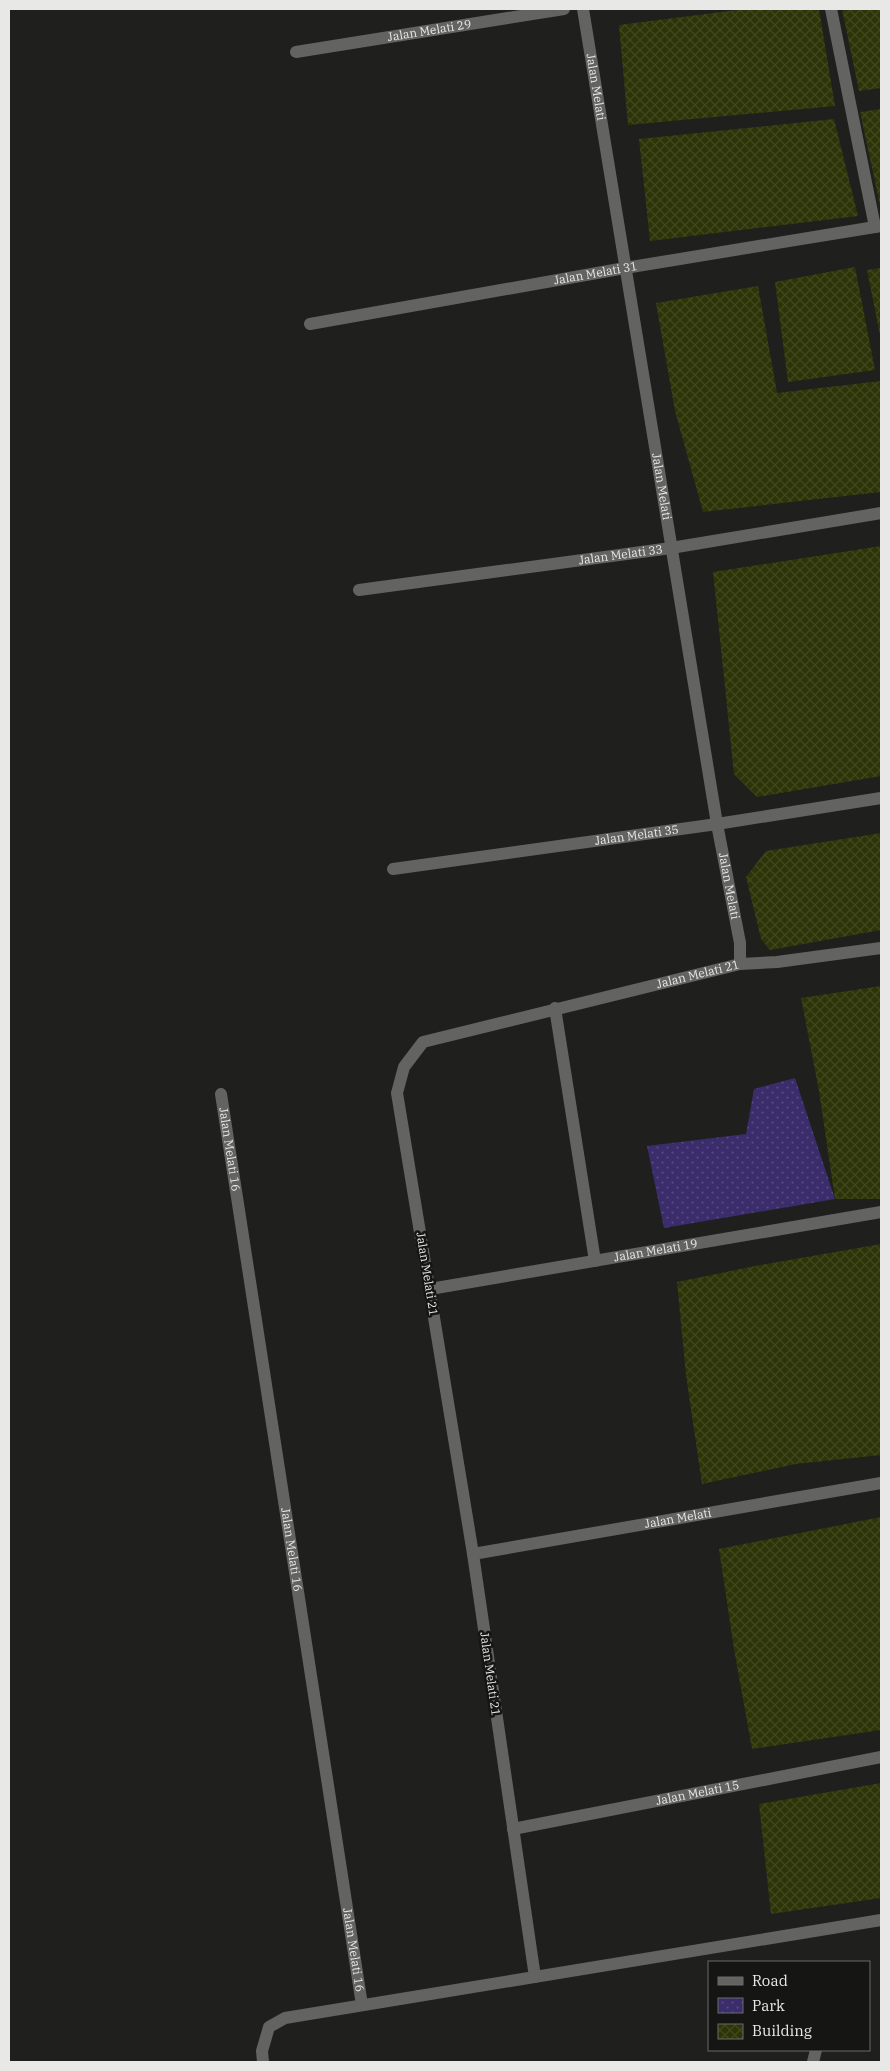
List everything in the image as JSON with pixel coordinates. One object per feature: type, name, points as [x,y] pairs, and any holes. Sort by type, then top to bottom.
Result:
[{"type":"street","name":"Jalan Melati 29","points":[[296,52],[564,9]]},
{"type":"street","name":"Jalan Melati","points":[[583,9],[671,548],[740,943],[740,964]]},
{"type":"street","points":[[831,9],[878,227]]},
{"type":"street","name":"Jalan Melati 31","points":[[310,324],[625,268],[878,227]]},
{"type":"street","name":"Jalan Melati 33","points":[[359,590],[671,548],[881,513]]},
{"type":"street","name":"Jalan Melati 35","points":[[393,870],[718,824],[881,798]]},
{"type":"street","name":"Jalan Melati 21","points":[[535,1976],[473,1554],[397,1093],[404,1066],[423,1042],[555,1008],[740,964],[777,962],[881,948]]},
{"type":"street","points":[[555,1008],[595,1261]]},
{"type":"street","name":"Jalan Melati 16","points":[[221,1094],[362,2005]]},
{"type":"street","name":"Jalan Melati 19","points":[[430,1289],[881,1212]]},
{"type":"street","name":"Jalan Melati","points":[[473,1554],[881,1483]]},
{"type":"street","name":"Jalan Melati 15","points":[[513,1829],[881,1757]]},
{"type":"street","points":[[263,2062],[262,2051],[269,2027],[285,2018],[881,1920]]},
{"type":"green space","points":[[795,1078],[835,1199],[664,1228],[647,1146],[746,1134],[754,1089]]},
{"type":"building","points":[[745,9],[819,9],[835,106],[628,125],[619,25]]},
{"type":"building","points":[[842,9],[881,9],[881,88],[859,91]]},
{"type":"building","points":[[881,109],[881,205],[880,205],[860,112]]},
{"type":"building","points":[[834,119],[858,216],[650,241],[639,139]]},
{"type":"building","points":[[855,267],[875,370],[788,382],[775,282]]},
{"type":"building","points":[[881,268],[881,335],[880,335],[867,270]]},
{"type":"building","points":[[758,286],[777,393],[881,381],[881,492],[703,512],[675,411],[656,303]]},
{"type":"building","points":[[881,546],[881,776],[757,797],[734,774],[713,572]]},
{"type":"building","points":[[881,833],[881,930],[770,950],[761,939],[746,877],[766,851]]},
{"type":"building","points":[[881,986],[881,1199],[835,1199],[819,1091],[801,998]]},
{"type":"building","points":[[881,1244],[881,1455],[796,1464],[702,1484],[686,1375],[677,1282],[760,1265]]},
{"type":"building","points":[[881,1517],[881,1730],[752,1749],[719,1549]]},
{"type":"building","points":[[881,1783],[881,1898],[771,1914],[759,1804]]}]
